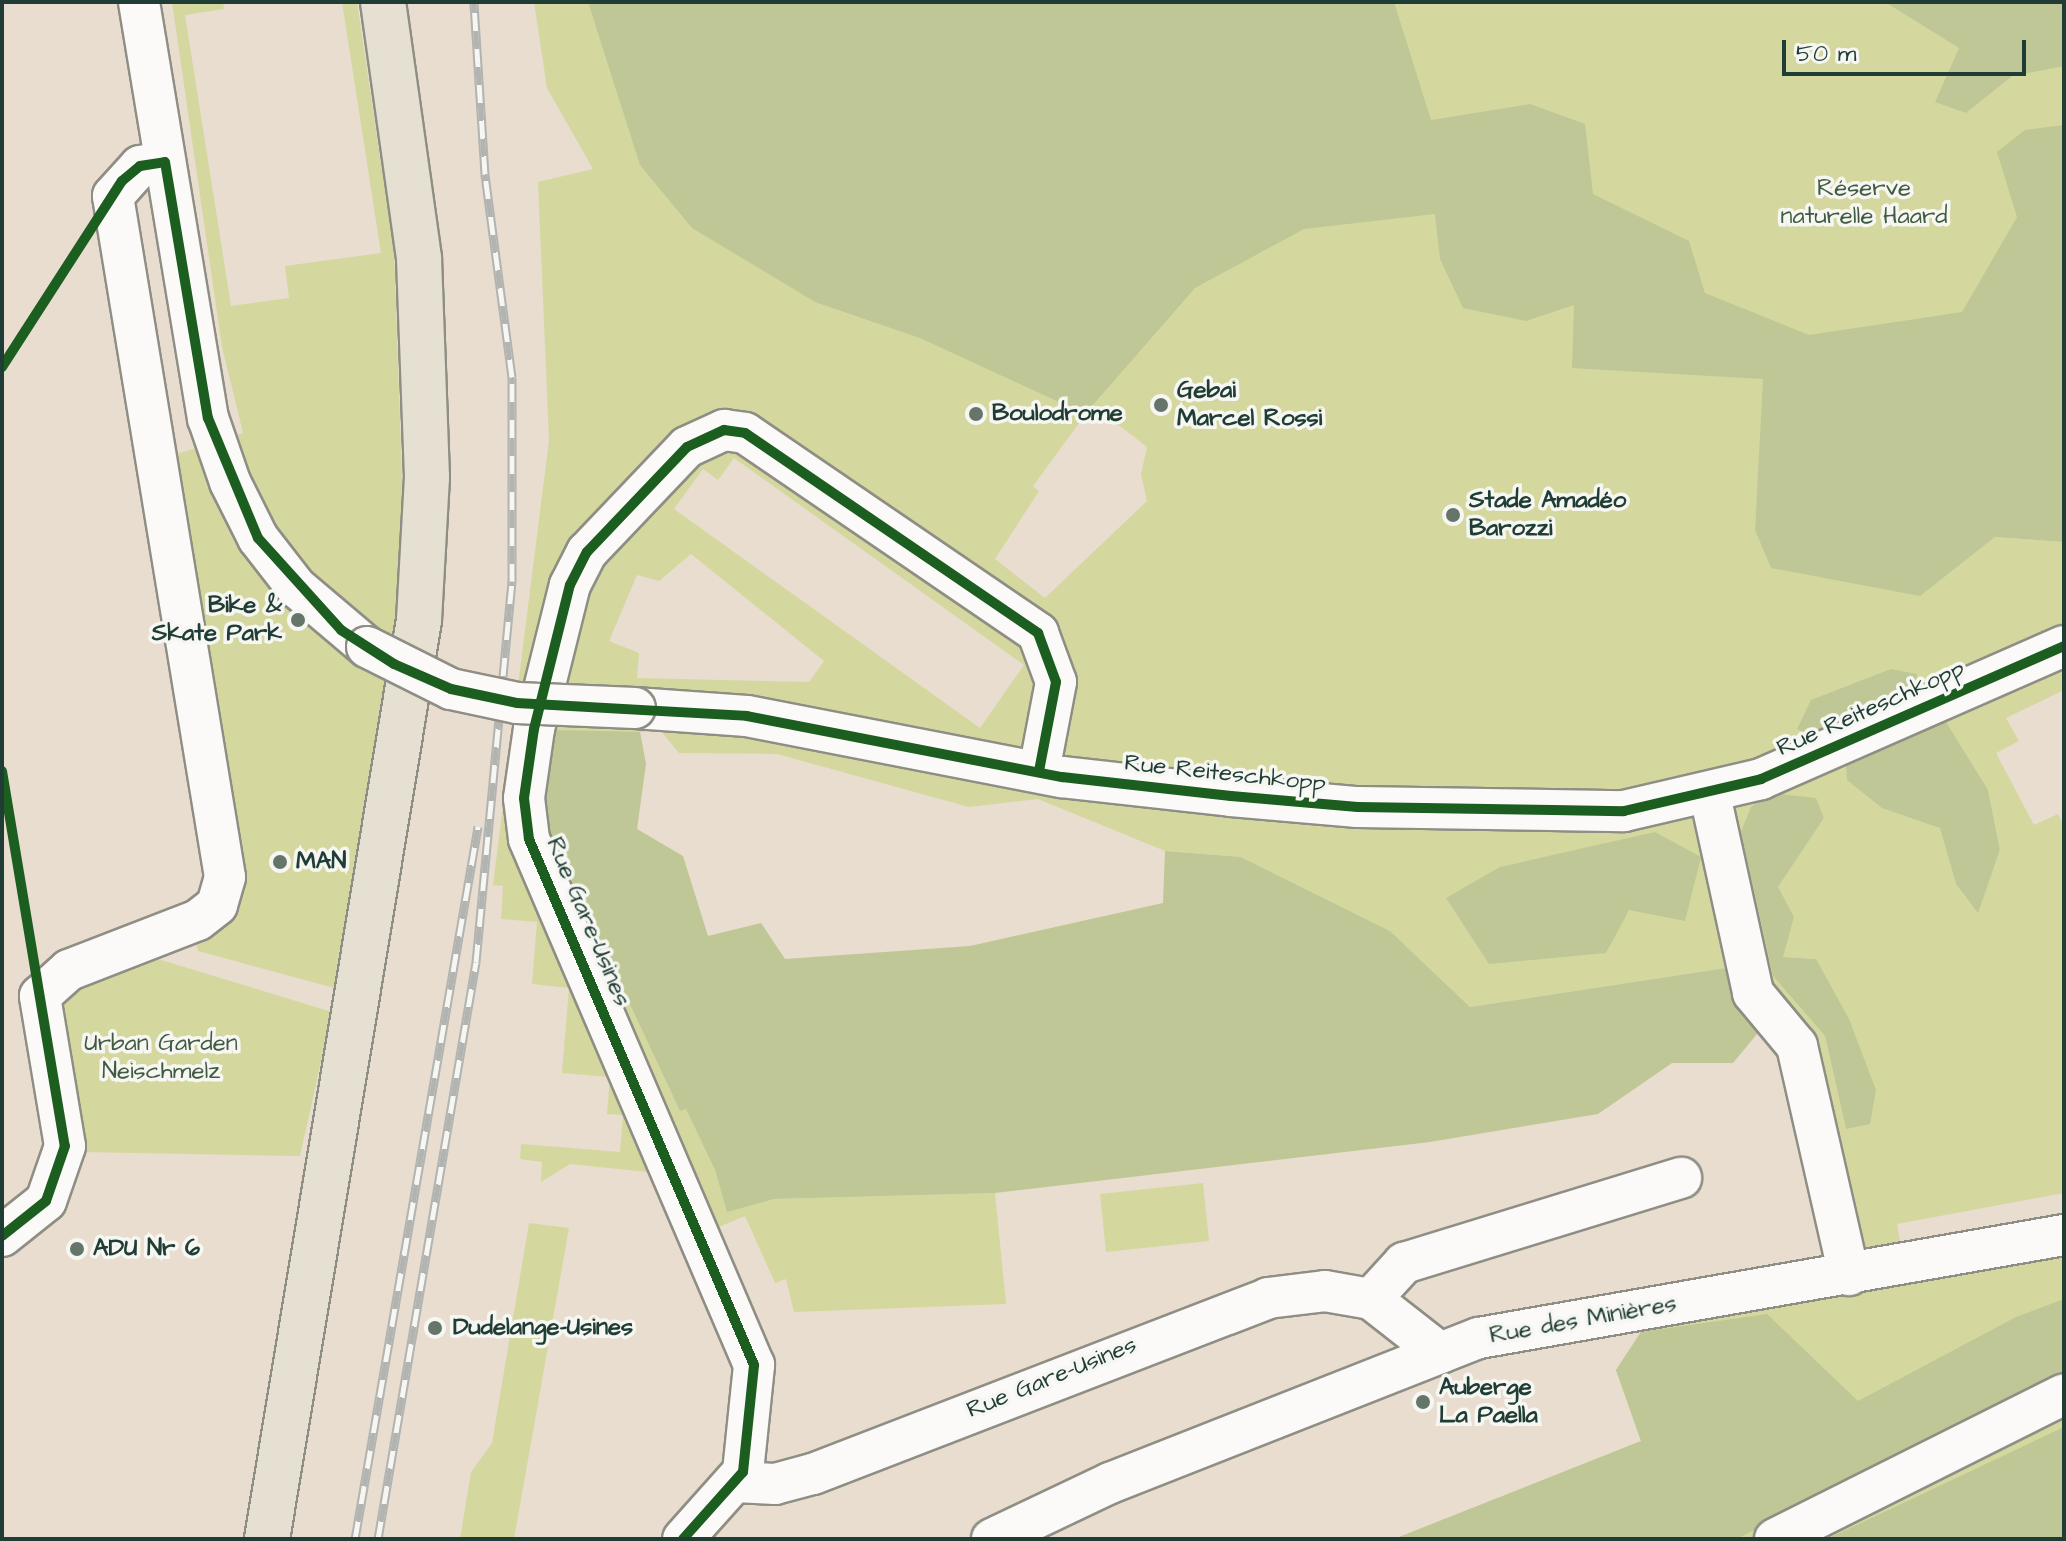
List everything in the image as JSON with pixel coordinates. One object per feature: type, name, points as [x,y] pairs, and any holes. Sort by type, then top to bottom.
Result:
[{"type":"main road","points":[[267,1539],[419,620],[427,477],[419,258],[383,2]]},
{"type":"street","points":[[2,1236],[46,1201],[65,1146],[40,996],[69,970],[198,920],[217,905],[225,877],[113,196],[140,166],[165,162],[139,2]]},
{"type":"street","name":"Rue Reiteschkopp","points":[[165,162],[212,431],[258,538],[296,587],[367,647],[451,689],[517,703],[635,708],[793,723],[1039,771],[1358,807],[1624,811],[1710,795],[2064,646]]},
{"type":"street","name":"Rue Gare-Usines","points":[[1039,771],[1056,682],[1038,633],[745,433],[724,430],[687,447],[587,552],[570,585],[534,729],[524,798],[529,839],[747,1336],[753,1400],[736,1482],[775,1484],[813,1474],[1237,1306],[1325,1291],[1371,1299],[1440,1353]]},
{"type":"street","points":[[1710,795],[1753,993],[1797,1046],[1849,1275]]},
{"type":"street","points":[[1371,1299],[1404,1263],[1681,1178]]},
{"type":"street","name":"Rue des Minières","points":[[992,1539],[1110,1483],[1440,1353],[1517,1329],[1849,1275],[2064,1235]]},
{"type":"street","points":[[1775,1539],[2064,1394]]},
{"type":"street","points":[[683,1539],[736,1482]]},
{"type":"green space","name":"Bike & Skate Park","points":[[172,2],[223,2],[224,9],[185,15],[231,306],[289,298],[285,266],[381,253],[342,2],[357,2],[394,252],[403,507],[394,651],[338,989],[198,951],[196,942],[232,916],[241,898],[174,455],[243,433],[222,347]]},
{"type":"green space","points":[[534,2],[2064,2],[2064,455],[1764,379],[1755,529],[1919,596],[1995,537],[2064,542],[2064,690],[2006,718],[2019,741],[1996,753],[2034,825],[2058,814],[2064,826],[2064,1193],[1897,1224],[1904,1264],[2064,1235],[2064,1539],[1394,1539],[1641,1441],[1616,1370],[1641,1332],[1640,1308],[1828,1257],[1777,1044],[1726,968],[1470,1007],[1390,931],[1241,857],[1165,851],[1038,799],[969,807],[777,754],[679,753],[660,730],[634,733],[549,832],[680,1111],[686,1108],[715,1170],[727,1211],[774,1199],[995,1193],[1006,1304],[794,1312],[786,1279],[775,1283],[745,1216],[702,1234],[676,1175],[570,1164],[541,1182],[542,1162],[520,1159],[521,1144],[620,1152],[623,1115],[607,1114],[610,1077],[562,1073],[569,988],[532,984],[537,922],[501,919],[503,886],[493,885],[549,440],[538,182],[593,169],[547,88]],"holes":[[[1085,415],[1120,426],[1147,447],[1141,474],[1147,501],[1045,598],[995,559],[1039,491],[1033,486]],[[734,458],[1024,665],[980,728],[674,509],[703,469],[718,480]],[[691,554],[824,661],[809,682],[637,678],[639,653],[609,641],[637,575],[659,581]],[[1988,790],[2000,850],[1978,912],[1956,884],[1940,827]],[[1770,793],[1824,818],[1778,887],[1783,957],[1816,959],[1876,1090],[1846,1129],[1825,1036],[1773,976]]]},
{"type":"green space","name":"Réserve naturelle Haard","points":[[588,2],[1394,2],[1431,120],[1530,104],[1585,124],[1593,194],[1689,241],[1705,293],[1809,335],[1962,312],[2017,217],[1997,152],[2025,130],[2064,125],[2064,542],[1995,537],[1920,596],[1771,568],[1755,530],[1763,379],[1572,368],[1574,305],[1526,321],[1463,308],[1440,259],[1435,214],[1304,229],[1195,288],[1085,414],[920,338],[815,302],[692,228],[640,165]]},
{"type":"green space","points":[[1885,2],[2064,2],[2064,66],[2012,76],[1966,113],[1935,102],[1959,48]]},
{"type":"green space","points":[[1891,669],[1917,674],[1916,691],[1811,736],[1797,729],[1811,700]]},
{"type":"green space","points":[[1946,722],[1988,790],[2000,850],[1978,913],[1956,884],[1940,828],[1882,808],[1847,780],[1846,763]]},
{"type":"green space","points":[[552,730],[640,732],[646,764],[637,829],[683,856],[708,936],[761,923],[785,959],[970,946],[1163,903],[1165,851],[1241,857],[1390,931],[1470,1007],[1726,968],[1762,1028],[1733,1063],[1672,1063],[1598,1114],[1430,1142],[995,1193],[774,1199],[727,1212],[715,1170],[686,1109],[680,1111],[549,832],[543,800]]},
{"type":"green space","points":[[1770,793],[1816,798],[1824,818],[1778,887],[1794,917],[1783,957],[1816,959],[1849,1019],[1876,1090],[1870,1124],[1846,1129],[1825,1036],[1773,976],[1741,832],[1751,807]]},
{"type":"green space","points":[[1655,832],[1701,857],[1685,921],[1629,910],[1606,953],[1489,964],[1446,898],[1500,867]]},
{"type":"green space","name":"Urban Garden Neischmelz","points":[[148,956],[332,1012],[300,1156],[80,1152],[57,1010],[79,986]]},
{"type":"green space","points":[[1203,1183],[1209,1241],[1106,1252],[1100,1194]]},
{"type":"green space","points":[[529,1223],[569,1228],[514,1539],[460,1539],[471,1472],[492,1443]]},
{"type":"green space","points":[[2064,1299],[2064,1382],[1736,1539],[1394,1539],[1641,1441],[1616,1370],[1641,1332],[1767,1314],[1858,1401],[2016,1317]]},
{"type":"green space","points":[[2064,1427],[2064,1539],[1827,1539]]},
{"type":"railway","points":[[378,1539],[476,962],[512,581],[512,377],[485,174],[474,2]]},
{"type":"railway","points":[[355,1539],[478,827]]},
{"type":"cycle path","points":[[2,367],[122,181],[140,166],[165,162],[208,418],[258,538],[341,630],[394,664],[451,689],[517,703],[747,716],[1062,777],[1358,807],[1624,811],[1761,779],[2064,646]]},
{"type":"cycle path","points":[[683,1539],[743,1472],[754,1365],[529,839],[524,798],[534,729],[570,585],[587,552],[687,447],[724,430],[745,433],[1038,633],[1056,682],[1039,771]]},
{"type":"cycle path","points":[[2,771],[65,1146],[46,1201],[2,1236]]},
{"type":"place","name":"Gebai Marcel Rossi","points":[[1161,405]]},
{"type":"place","name":"Boulodrome","points":[[976,414]]},
{"type":"place","name":"Stade Amadéo Barozzi","points":[[1453,515]]},
{"type":"place","name":"Bike & Skate Park","points":[[298,620]]},
{"type":"place","name":"MAN","points":[[280,862]]},
{"type":"place","name":"ADU Nr 6","points":[[77,1249]]},
{"type":"place","name":"Dudelange-Usines","points":[[435,1328]]},
{"type":"place","name":"Auberge La Paella","points":[[1423,1402]]}]
